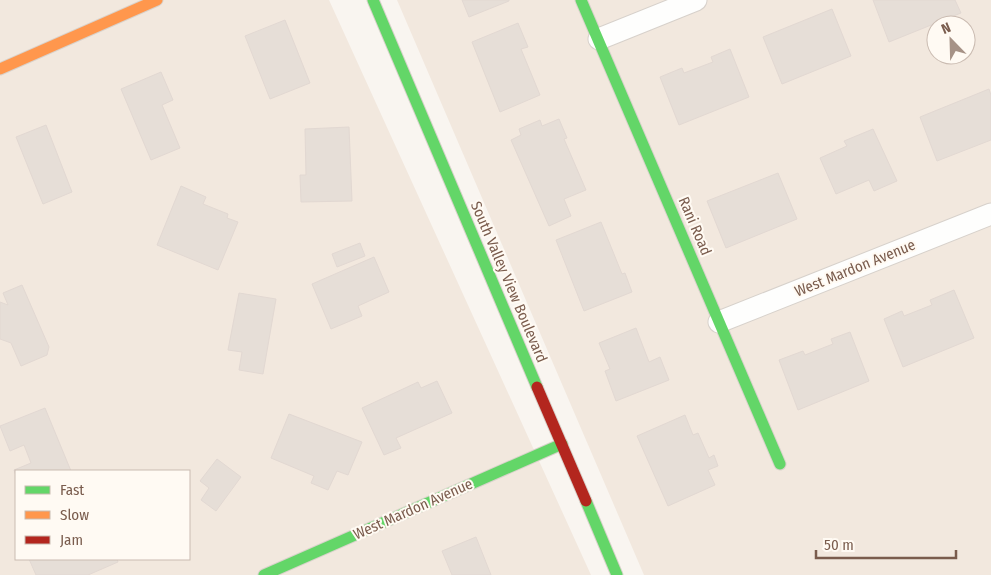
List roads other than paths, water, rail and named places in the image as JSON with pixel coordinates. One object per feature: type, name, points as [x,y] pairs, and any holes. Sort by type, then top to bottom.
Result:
[{"type":"street","points":[[0,69],[157,0]]},
{"type":"street","name":"South Valley View Boulevard","points":[[373,0],[618,575]]},
{"type":"street","name":"Rani Road","points":[[581,0],[780,464]]},
{"type":"street","points":[[599,39],[696,0]]},
{"type":"street","name":"West Mardon Avenue","points":[[719,322],[991,214]]},
{"type":"street","name":"West Mardon Avenue","points":[[264,575],[562,444]]}]
